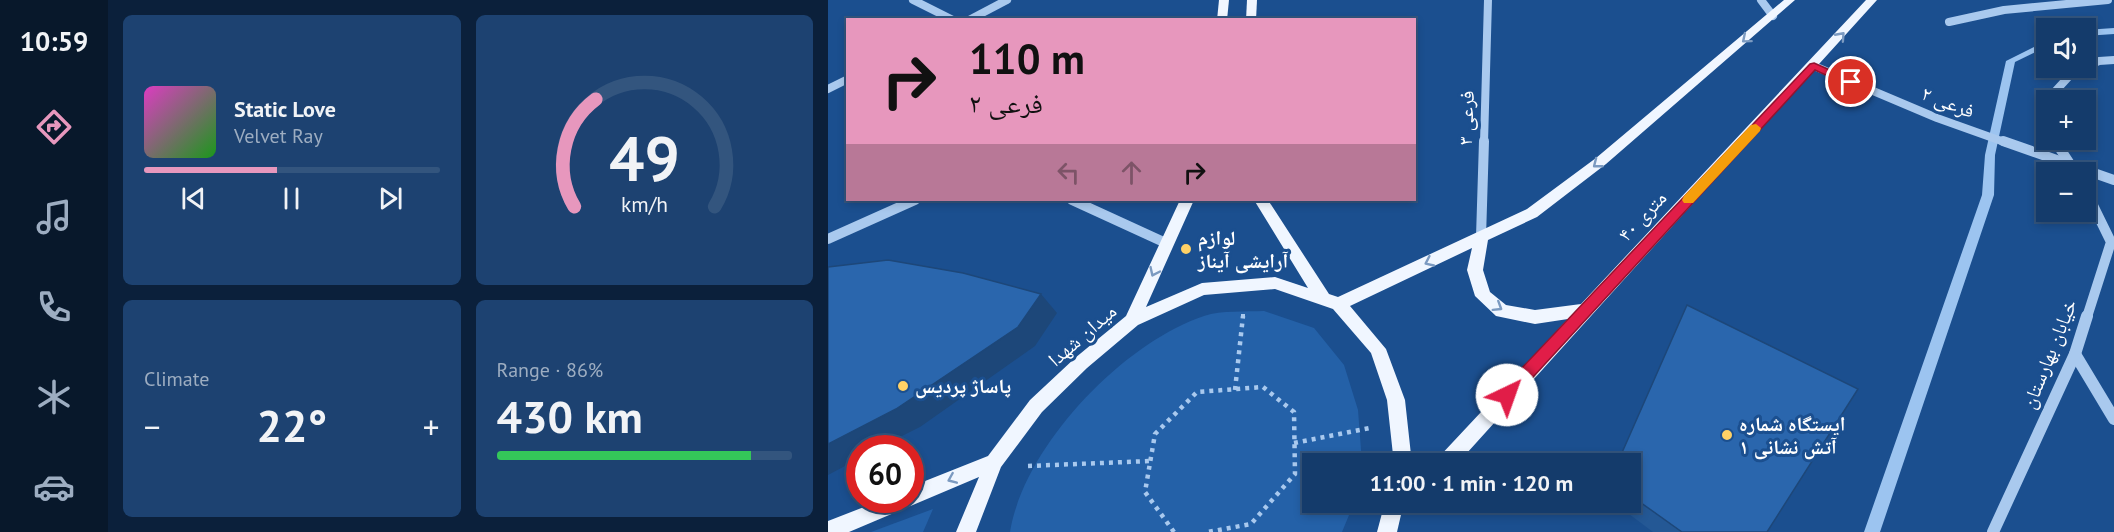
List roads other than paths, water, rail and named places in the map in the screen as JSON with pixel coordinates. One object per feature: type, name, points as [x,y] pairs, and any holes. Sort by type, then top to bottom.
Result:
[{"type":"main road","points":[[1222,18],[1224,0]]},
{"type":"main road","points":[[1251,18],[1252,0]]},
{"type":"main road","points":[[1263,201],[1332,302],[1532,213],[1601,160],[1790,0]]},
{"type":"main road","name":"۴۰ متری","points":[[1454,453],[1814,66],[1872,0]]},
{"type":"main road","points":[[1132,320],[1187,201]]},
{"type":"main road","points":[[1481,237],[1475,270],[1483,296],[1502,311],[1535,317],[1585,310]]},
{"type":"main road","name":"میدان شهدا","points":[[966,532],[994,462],[1036,406],[1081,363],[1132,320],[1202,289],[1275,283],[1332,302],[1378,349],[1396,400],[1404,453]]},
{"type":"main road","points":[[924,491],[994,462]]},
{"type":"main road","points":[[828,531],[872,513]]},
{"type":"street","points":[[913,0],[949,18]]},
{"type":"street","points":[[973,18],[1007,0]]},
{"type":"street","name":"فرعی ۳","points":[[1481,237],[1488,0]]},
{"type":"street","points":[[1761,0],[1773,16]]},
{"type":"street","points":[[1949,22],[2004,10],[2108,0]]},
{"type":"street","points":[[2096,62],[2114,60]]},
{"type":"street","name":"فرعی ۲","points":[[1814,66],[1937,118],[2055,162]]},
{"type":"street","points":[[2056,90],[2067,78]]},
{"type":"street","points":[[828,89],[846,81]]},
{"type":"street","name":"فرعی ۲","points":[[2096,175],[2114,180]]},
{"type":"street","points":[[828,239],[913,201]]},
{"type":"street","points":[[1074,201],[1168,244]]},
{"type":"street","name":"خیابان بهارستان","points":[[1993,532],[2074,354],[2109,263],[2111,242],[2096,211]]},
{"type":"street","points":[[2074,354],[2114,420]]},
{"type":"waterway","points":[[2096,32],[2114,31]]},
{"type":"waterway","points":[[1872,532],[1988,195],[1990,155],[2011,61],[2036,49]]},
{"type":"place","name":"لوازم آرایشی آیناز","points":[[1186,249]]},
{"type":"place","name":"پاساژ پردیس","points":[[903,386]]},
{"type":"place","name":"ایستگاه شماره ۱ آتش نشانی","points":[[1727,435]]}]
